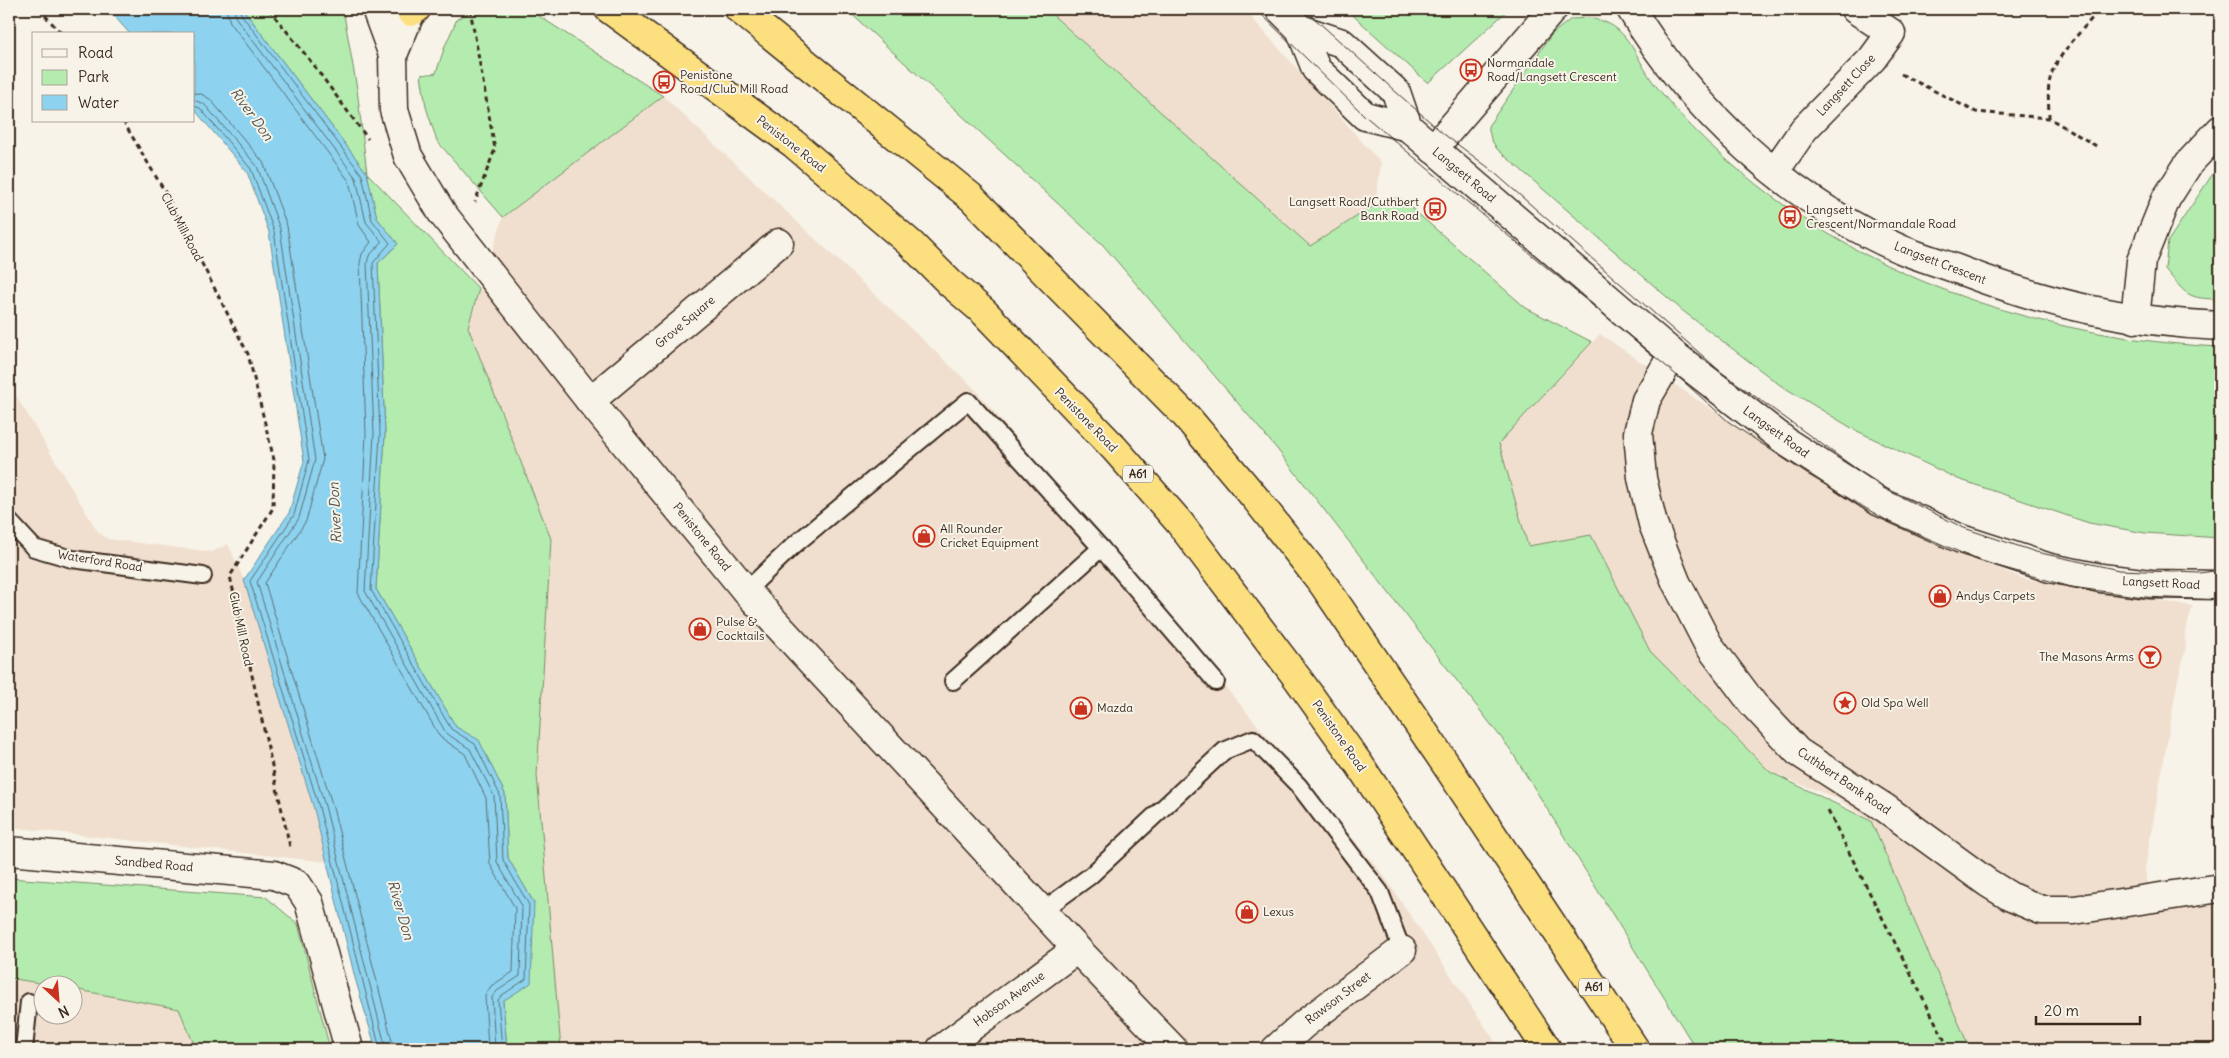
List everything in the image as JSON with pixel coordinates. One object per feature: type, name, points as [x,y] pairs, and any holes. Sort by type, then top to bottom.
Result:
[{"type":"highway","name":"Penistone Road","points":[[609,9],[794,144],[912,244],[950,283],[984,312],[1115,449],[1179,522],[1360,764],[1547,1049]]},
{"type":"highway","name":"A61","points":[[739,9],[971,197],[1192,424],[1256,499],[1323,584],[1444,761],[1635,1049]]},
{"type":"street","points":[[376,9],[393,55]]},
{"type":"street","name":"Langsett Road","points":[[1280,9],[1300,29],[1316,69],[1366,116],[1408,127],[1673,354],[1788,443],[1880,502],[1921,522],[1978,545],[2050,568],[2100,578],[2151,584],[2220,585]]},
{"type":"street","points":[[1433,149],[1553,9]]},
{"type":"street","name":"Langsett Crescent","points":[[1631,9],[1663,58],[1694,96],[1731,133],[1775,171],[1818,203],[1898,248],[2027,295],[2078,309],[2135,319],[2220,326]]},
{"type":"street","name":"Langsett Close","points":[[1775,171],[1804,129],[1872,59],[1891,33],[1856,9]]},
{"type":"street","name":"Penistone Road","points":[[413,10],[393,55],[394,110],[408,156],[442,213],[590,401],[746,591],[1077,949],[1173,1049]]},
{"type":"street","name":"Langsett Road","points":[[1300,29],[1342,43],[1396,92],[1408,127]]},
{"type":"street","points":[[2135,319],[2141,261],[2166,199],[2189,162],[2220,130]]},
{"type":"street","name":"Grove Square","points":[[590,401],[779,243]]},
{"type":"street","name":"Cuthbert Bank Road","points":[[1673,354],[1646,400],[1638,433],[1642,478],[1653,524],[1676,582],[1708,644],[1753,704],[1798,752],[1885,808],[1988,883],[2011,897],[2041,910],[2074,910],[2220,888]]},
{"type":"street","name":"Sandbed Road","points":[[9,851],[274,875],[297,884]]},
{"type":"street","points":[[297,884],[309,902],[349,1049]]},
{"type":"street","name":"Hobson Avenue","points":[[941,1049],[1077,949]]},
{"type":"street","name":"Rawson Street","points":[[1276,1049],[1304,1024],[1402,950]]},
{"type":"lane","points":[[746,591],[793,546],[968,401],[1101,548],[1216,682]]},
{"type":"lane","name":"Waterford Road","points":[[9,521],[34,548],[72,559],[203,576]]},
{"type":"lane","points":[[953,681],[1101,548]]},
{"type":"lane","points":[[1042,911],[1090,876],[1224,751],[1253,739],[1299,786],[1380,892],[1402,950]]},
{"type":"lane","points":[[24,1049],[29,1002]]},
{"type":"path","points":[[39,9],[60,32]]},
{"type":"path","points":[[269,9],[312,63],[367,139],[393,147],[408,156]]},
{"type":"path","points":[[462,236],[495,149],[470,9]]},
{"type":"path","points":[[2050,118],[2048,98],[2050,77],[2066,49],[2100,9]]},
{"type":"path","points":[[1872,59],[1976,112],[2050,118],[2098,147]]},
{"type":"path","name":"Club Mill Road","points":[[124,122],[168,197],[248,354],[274,460],[273,508],[230,576],[297,884]]},
{"type":"path","points":[[1825,805],[1949,1049]]},
{"type":"shaded area","points":[[1046,9],[1244,9],[1381,163],[1375,205],[1310,246]]},
{"type":"shaded area","points":[[663,96],[973,387],[1382,873],[1500,1049],[561,1049],[537,775],[551,539],[468,327],[503,217]]},
{"type":"shaded area","points":[[1600,334],[1807,474],[1904,529],[2024,579],[2192,606],[2185,635],[2186,647],[2178,679],[2145,868],[2150,913],[2220,902],[2220,1049],[1970,1049],[1871,821],[1838,799],[1770,772],[1650,651],[1591,535],[1528,546],[1499,443]]},
{"type":"shaded area","points":[[9,384],[98,532],[108,539],[212,552],[228,544],[244,580],[314,809],[327,862],[9,827]]},
{"type":"shaded area","points":[[9,978],[32,982],[32,1026],[82,1026],[82,991],[179,1009],[196,1049],[9,1049]]},
{"type":"green space","points":[[243,9],[343,9],[357,89],[367,173]]},
{"type":"green space","points":[[477,9],[528,9],[663,96],[503,217],[437,141],[426,107],[421,75],[436,73],[457,19]]},
{"type":"green space","points":[[846,9],[1046,9],[1310,246],[1375,205],[1399,197],[1526,308],[1592,342],[1499,443],[1528,546],[1591,535],[1650,651],[1770,772],[1871,821],[1970,1049],[1696,1049],[1510,749],[1277,449],[1103,245]]},
{"type":"green space","points":[[1346,9],[1509,9],[1428,83]]},
{"type":"green space","points":[[1589,18],[1607,23],[1623,34],[1653,82],[1684,118],[1717,151],[1770,195],[1827,233],[1888,266],[1951,292],[2017,314],[2084,330],[2152,341],[2220,347],[2220,538],[2145,533],[2089,523],[1958,479],[1855,430],[1780,385],[1683,311],[1497,149],[1491,139],[1488,126],[1552,34],[1571,19]]},
{"type":"green space","points":[[2220,163],[2220,299],[2200,298],[2193,296],[2183,289],[2165,269],[2168,241]]},
{"type":"green space","points":[[367,173],[479,289],[468,327],[551,539],[537,775],[561,1049],[507,1049],[503,1001],[534,903],[508,858],[505,794],[479,741],[456,727],[376,589],[385,434],[378,263],[398,244],[377,218]]},
{"type":"green space","points":[[9,878],[266,897],[298,924],[330,1049],[196,1049],[179,1009],[82,991],[82,976],[32,976],[32,982],[9,978]]},
{"type":"water","name":"River Don","points":[[108,9],[243,9],[367,173],[377,218],[398,244],[378,263],[385,434],[376,589],[456,727],[479,740],[505,794],[508,858],[534,903],[531,983],[503,1001],[507,1049],[376,1049],[355,978],[314,809],[244,580],[289,513],[304,461],[269,232],[247,172],[195,110],[195,32],[128,32]]},
{"type":"tram line","points":[[1256,9],[1365,116],[1666,366],[1729,422],[1807,474],[1886,520],[1980,561],[2071,587],[2144,597],[2220,600]]},
{"type":"tram line","points":[[1304,9],[1445,135],[1489,168],[1721,372],[1883,488],[1964,528],[2036,552],[2119,570],[2200,573],[2220,570]]},
{"type":"place","name":"Normandale Road/Langsett Crescent","points":[[1471,70]]},
{"type":"place","name":"Penistone Road/Club Mill Road","points":[[664,82]]},
{"type":"place","name":"Langsett Road/Cuthbert Bank Road","points":[[1435,209]]},
{"type":"place","name":"Langsett Crescent/Normandale Road","points":[[1790,217]]},
{"type":"place","name":"All Rounder Cricket Equipment","points":[[924,536]]},
{"type":"place","name":"Andys Carpets","points":[[1940,596]]},
{"type":"place","name":"Pulse & Cocktails","points":[[700,629]]},
{"type":"place","name":"The Masons Arms","points":[[2150,657]]},
{"type":"place","name":"Old Spa Well","points":[[1845,703]]},
{"type":"place","name":"Mazda","points":[[1081,708]]},
{"type":"place","name":"Lexus","points":[[1247,912]]}]
